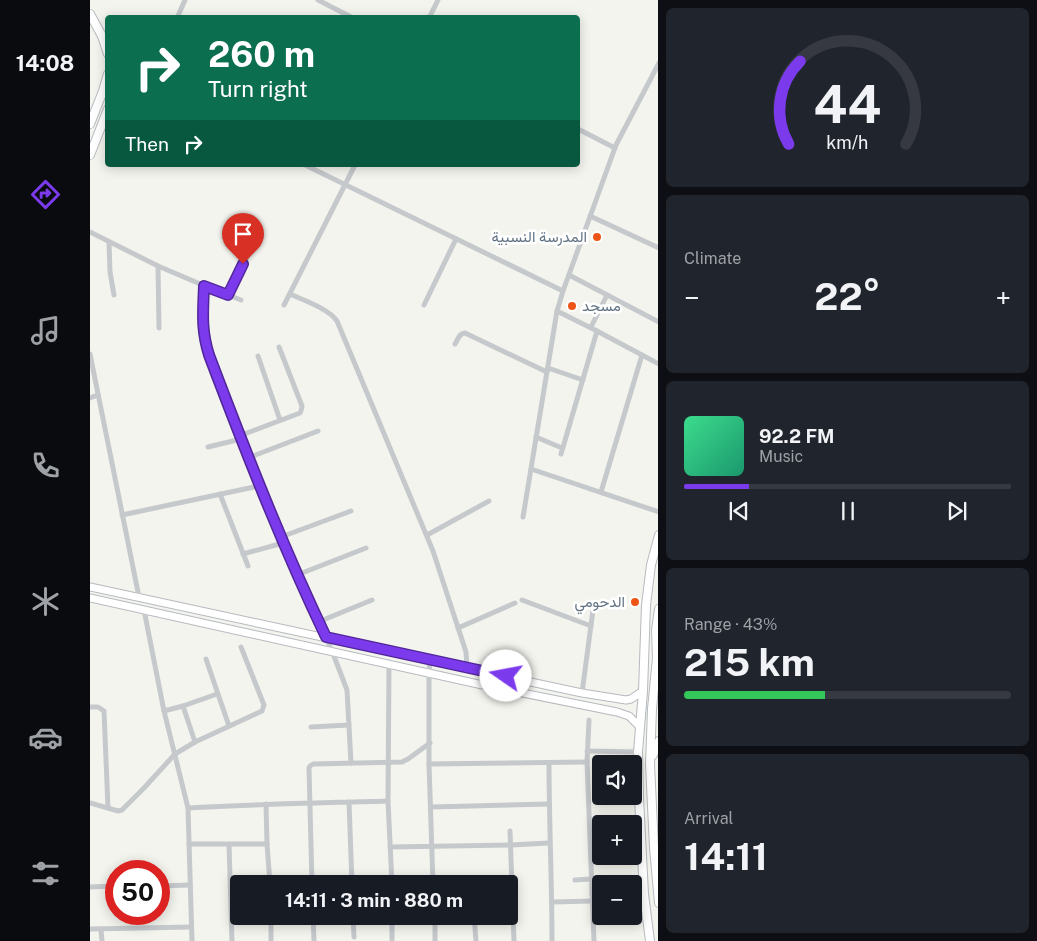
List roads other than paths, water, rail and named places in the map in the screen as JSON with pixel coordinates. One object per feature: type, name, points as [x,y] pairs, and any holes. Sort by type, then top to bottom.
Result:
[{"type":"main road","points":[[90,15],[105,45]]},
{"type":"main road","points":[[90,124],[105,84]]},
{"type":"main road","points":[[90,155],[105,117]]},
{"type":"main road","points":[[650,941],[644,894],[638,752],[646,605],[658,535]]},
{"type":"main road","points":[[90,587],[582,693],[626,700],[631,699],[642,691]]},
{"type":"main road","points":[[90,598],[478,684],[617,712],[629,716],[640,727]]},
{"type":"main road","points":[[658,609],[656,630],[658,660],[650,764],[658,903]]},
{"type":"main road","points":[[650,764],[658,741]]},
{"type":"street","points":[[178,15],[186,0]]},
{"type":"street","points":[[318,0],[347,15]]},
{"type":"street","points":[[430,15],[438,0]]},
{"type":"street","points":[[523,517],[547,370],[563,291],[615,148],[658,63]]},
{"type":"street","points":[[580,130],[615,148]]},
{"type":"street","points":[[309,167],[563,291]]},
{"type":"street","points":[[284,305],[354,167]]},
{"type":"street","points":[[590,216],[658,248]]},
{"type":"street","points":[[90,232],[158,266],[241,300]]},
{"type":"street","points":[[228,295],[259,233]]},
{"type":"street","points":[[424,305],[456,239]]},
{"type":"street","points":[[109,242],[110,272],[114,295]]},
{"type":"street","points":[[158,266],[159,328]]},
{"type":"street","points":[[569,275],[658,322]]},
{"type":"street","points":[[204,286],[202,323],[209,355],[259,486],[332,651],[348,695],[351,763]]},
{"type":"street","points":[[290,294],[328,312],[337,321],[438,565],[466,652],[467,668]]},
{"type":"street","points":[[591,327],[608,295]]},
{"type":"street","points":[[558,311],[658,364]]},
{"type":"street","points":[[536,437],[561,451],[597,331]]},
{"type":"street","points":[[455,344],[460,334],[465,333],[547,370],[583,380]]},
{"type":"street","points":[[208,447],[240,437],[300,413],[302,408],[279,347]]},
{"type":"street","points":[[90,354],[139,597]]},
{"type":"street","points":[[601,492],[642,355]]},
{"type":"street","points":[[258,356],[280,420]]},
{"type":"street","points":[[90,398],[98,395]]},
{"type":"street","points":[[248,458],[318,431]]},
{"type":"street","points":[[531,469],[658,512]]},
{"type":"street","points":[[122,516],[259,486]]},
{"type":"street","points":[[220,494],[248,566]]},
{"type":"street","points":[[426,535],[489,502]]},
{"type":"street","points":[[243,554],[351,511]]},
{"type":"street","points":[[297,574],[366,548]]},
{"type":"street","points":[[318,622],[372,600]]},
{"type":"street","points":[[522,600],[591,626]]},
{"type":"street","points":[[458,628],[515,602]]},
{"type":"street","points":[[144,610],[164,710],[188,808],[192,941]]},
{"type":"street","points":[[582,693],[593,610]]},
{"type":"street","points":[[90,803],[118,811],[125,808],[175,754],[195,742],[262,710],[264,705],[241,647]]},
{"type":"street","points":[[206,659],[229,726]]},
{"type":"street","points":[[430,660],[429,764],[433,875]]},
{"type":"street","points":[[389,664],[388,801],[392,875]]},
{"type":"street","points":[[164,710],[183,706],[217,694]]},
{"type":"street","points":[[183,706],[195,742]]},
{"type":"street","points":[[90,707],[98,707],[104,711],[108,808]]},
{"type":"street","points":[[589,720],[587,762],[592,893]]},
{"type":"street","points":[[311,726],[349,725]]},
{"type":"street","points":[[312,875],[310,766],[312,764],[406,761],[430,742]]},
{"type":"street","points":[[587,750],[638,752]]},
{"type":"street","points":[[429,764],[587,762]]},
{"type":"street","points":[[549,763],[552,941]]},
{"type":"street","points":[[188,808],[388,801]]},
{"type":"street","points":[[349,802],[352,875]]},
{"type":"street","points":[[266,804],[269,875]]},
{"type":"street","points":[[431,807],[549,804]]},
{"type":"street","points":[[510,830],[511,875]]},
{"type":"street","points":[[390,847],[511,845],[549,842]]},
{"type":"street","points":[[189,844],[267,844]]},
{"type":"street","points":[[229,844],[232,941]]},
{"type":"street","points":[[575,880],[591,880]]},
{"type":"street","points":[[170,886],[190,885]]},
{"type":"street","points":[[90,887],[105,886]]},
{"type":"street","points":[[552,902],[592,901]]},
{"type":"street","points":[[271,925],[271,941]]},
{"type":"street","points":[[313,925],[314,941]]},
{"type":"street","points":[[353,925],[354,937]]},
{"type":"street","points":[[392,925],[392,941]]},
{"type":"street","points":[[434,925],[435,941]]},
{"type":"street","points":[[475,925],[476,941]]},
{"type":"street","points":[[513,925],[514,941]]},
{"type":"street","points":[[594,925],[594,941]]},
{"type":"street","points":[[90,929],[191,927]]},
{"type":"street","points":[[101,929],[102,941]]},
{"type":"place","name":"المدرسة النسبية","points":[[597,237]]},
{"type":"place","name":"مسجد","points":[[572,306]]},
{"type":"place","name":"الدحومي","points":[[635,602]]}]
